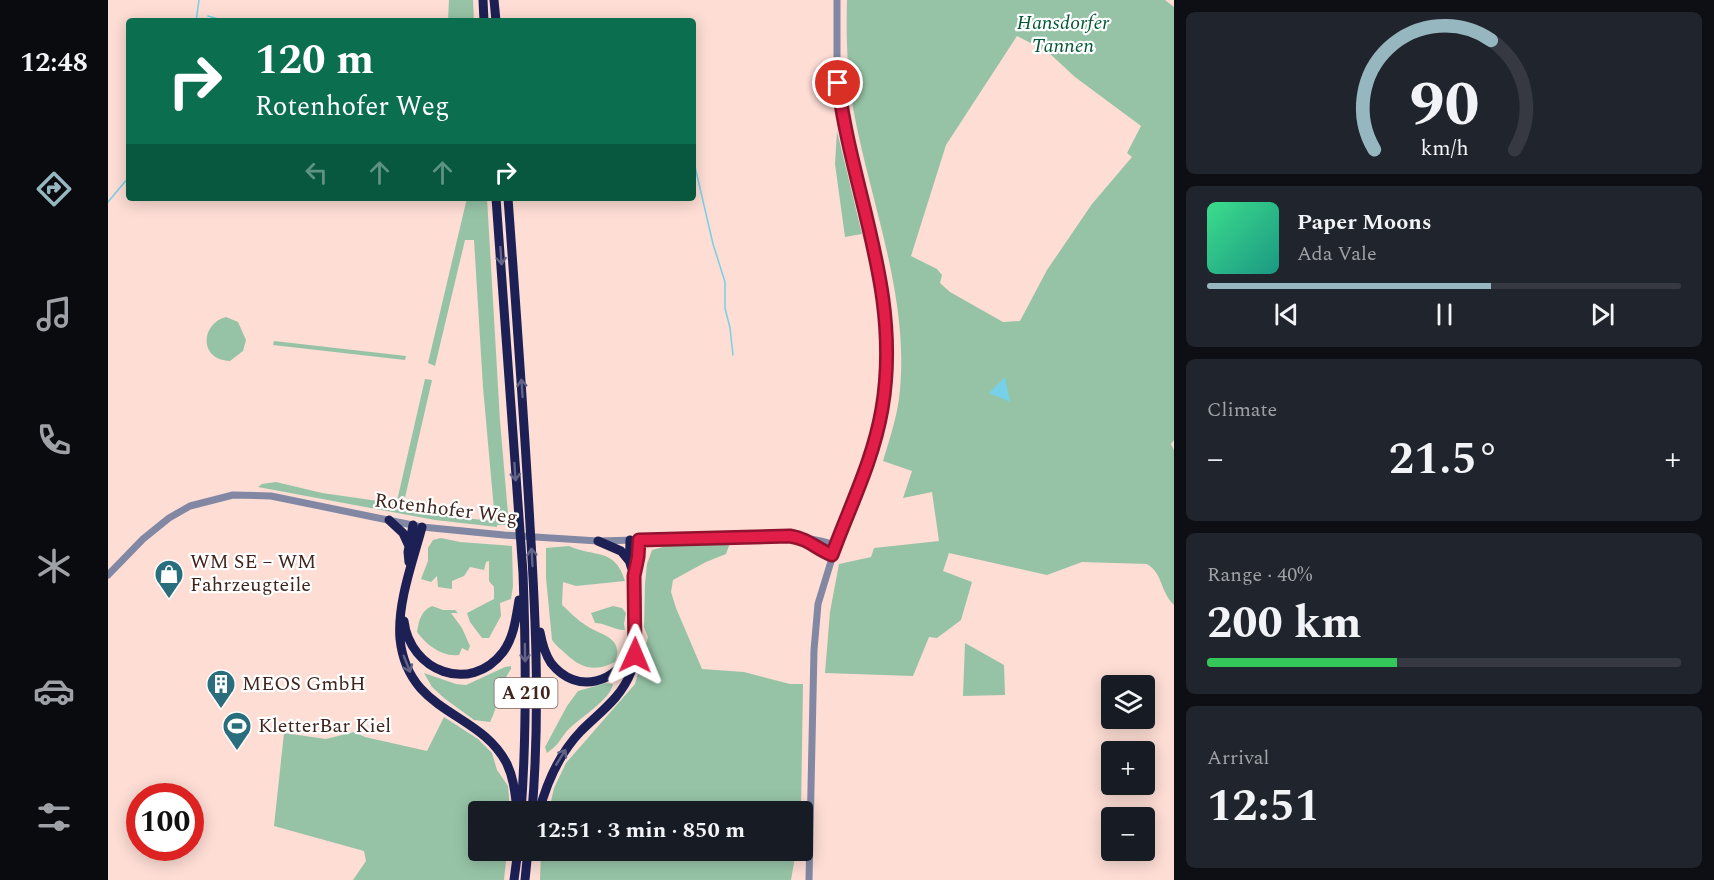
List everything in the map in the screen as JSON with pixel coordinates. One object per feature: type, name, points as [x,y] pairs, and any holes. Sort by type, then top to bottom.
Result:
[{"type":"highway","points":[[483,0],[484,18]]},
{"type":"highway","points":[[494,0],[496,18]]},
{"type":"highway","name":"A 210","points":[[496,201],[522,573],[526,701],[520,801]]},
{"type":"highway","name":"A 210","points":[[508,201],[526,441],[535,615],[536,729],[533,801]]},
{"type":"highway","points":[[389,520],[403,533],[409,546],[410,565]]},
{"type":"highway","points":[[409,546],[417,526]]},
{"type":"highway","points":[[417,526],[403,606],[400,641],[405,659],[414,679],[424,693],[495,747],[510,773],[516,801]]},
{"type":"highway","points":[[630,563],[634,540]]},
{"type":"highway","points":[[543,801],[552,772],[565,751],[582,731],[614,701],[627,681],[634,662],[634,576],[638,557],[634,540]]},
{"type":"highway","points":[[598,541],[621,551],[630,563],[634,576]]},
{"type":"highway","points":[[403,606],[409,640],[425,662],[448,673],[477,671],[494,662],[507,646],[514,627],[522,573]]},
{"type":"highway","points":[[535,615],[548,658],[557,669],[574,680],[594,681],[613,674],[624,664],[635,639]]},
{"type":"highway","points":[[514,880],[517,861]]},
{"type":"highway","points":[[525,880],[527,861]]},
{"type":"street","points":[[809,880],[815,637],[818,604],[832,555],[868,465],[882,410],[886,376],[887,336],[884,295],[876,253],[849,146],[841,101],[837,65],[837,0]]},
{"type":"street","name":"Rotenhofer Weg","points":[[108,575],[143,539],[169,518],[190,506],[223,496],[253,494],[417,526],[504,535],[598,541],[786,536],[808,540],[819,539],[836,544]]},
{"type":"street","name":"Rotenhofer Weg","points":[[808,540],[832,555]]},
{"type":"green space","points":[[449,0],[473,0],[474,18],[448,18]]},
{"type":"green space","name":"Hansdorfer Tannen","points":[[847,0],[1165,0],[1174,7],[1174,440],[1171,444],[1174,450],[1174,605],[1156,573],[1147,564],[1082,562],[1047,575],[949,553],[943,571],[972,582],[961,620],[937,638],[929,637],[913,676],[825,673],[830,612],[839,564],[871,557],[874,548],[939,541],[932,492],[903,498],[912,471],[883,461],[899,399],[900,327],[888,255],[854,113],[848,71]],"holes":[[[1017,36],[1048,52],[1075,77],[1141,126],[1127,153],[1132,157],[1092,204],[1047,270],[1020,321],[1003,322],[950,292],[940,283],[942,275],[937,269],[911,256],[946,145]]]},
{"type":"green space","points":[[837,131],[862,234],[845,237],[835,164]]},
{"type":"green space","points":[[466,201],[487,201],[500,421],[509,525],[497,525],[497,527],[435,520],[258,487],[262,484],[276,482],[322,493],[378,501],[463,518],[495,521],[483,387],[474,240],[465,240],[435,366],[428,363]]},
{"type":"green space","points":[[226,317],[238,322],[246,340],[243,351],[230,361],[212,355],[207,341],[212,326]]},
{"type":"green space","points":[[274,341],[406,356],[405,360],[273,345]]},
{"type":"green space","points":[[425,379],[432,380],[404,502],[397,501]]},
{"type":"green space","points":[[441,538],[460,542],[512,546],[511,599],[500,603],[501,616],[489,638],[482,638],[470,622],[467,613],[494,599],[494,587],[489,581],[489,561],[486,562],[484,570],[470,567],[464,576],[452,581],[452,589],[438,587],[437,576],[431,582],[421,579],[428,561],[428,548],[433,540]]},
{"type":"green space","points":[[730,543],[726,554],[673,580],[671,592],[676,608],[702,669],[744,672],[790,684],[803,684],[801,801],[551,801],[554,788],[566,763],[635,684],[648,637],[644,627],[647,564],[652,550],[670,545]]},
{"type":"green space","points":[[569,546],[610,558],[621,570],[625,581],[576,586],[563,582],[562,605],[581,622],[609,638],[617,647],[615,662],[608,665],[595,668],[583,666],[552,640],[546,578],[546,548]]},
{"type":"green space","points":[[432,606],[443,610],[455,610],[458,613],[451,613],[462,628],[470,646],[468,651],[462,648],[459,655],[440,652],[430,646],[417,632],[421,616]]},
{"type":"green space","points":[[613,606],[622,608],[626,613],[625,630],[595,623],[591,613]]},
{"type":"green space","points":[[965,643],[1004,665],[1005,695],[963,696]]},
{"type":"green space","points":[[511,666],[490,722],[474,720],[444,698],[432,687],[424,673],[466,685]]},
{"type":"green space","points":[[606,683],[613,684],[606,697],[571,727],[556,746],[547,753],[545,747],[567,706],[578,691]]},
{"type":"green space","points":[[444,717],[478,739],[492,753],[497,770],[508,786],[509,801],[468,801],[468,861],[506,861],[504,880],[353,880],[366,861],[364,851],[274,826],[284,733],[326,739],[354,732],[365,737],[427,751]]},
{"type":"green space","points":[[541,861],[794,861],[791,880],[540,880]]},
{"type":"water","points":[[1005,377],[1010,402],[989,393]]},
{"type":"waterway","points":[[196,18],[199,0]]},
{"type":"waterway","points":[[208,16],[215,18]]},
{"type":"waterway","points":[[696,171],[713,244],[725,282],[725,308],[733,355]]},
{"type":"waterway","points":[[108,202],[126,181]]},
{"type":"place","name":"WM SE – WM Fahrzeugteile","points":[[169,600]]},
{"type":"place","name":"MEOS GmbH","points":[[221,710]]},
{"type":"place","name":"KletterBar Kiel","points":[[237,752]]},
{"type":"route","points":[[635,655],[634,576],[639,540],[790,536],[808,540],[832,555],[868,465],[884,394],[887,356],[886,314],[876,253],[849,146],[838,83]]}]
